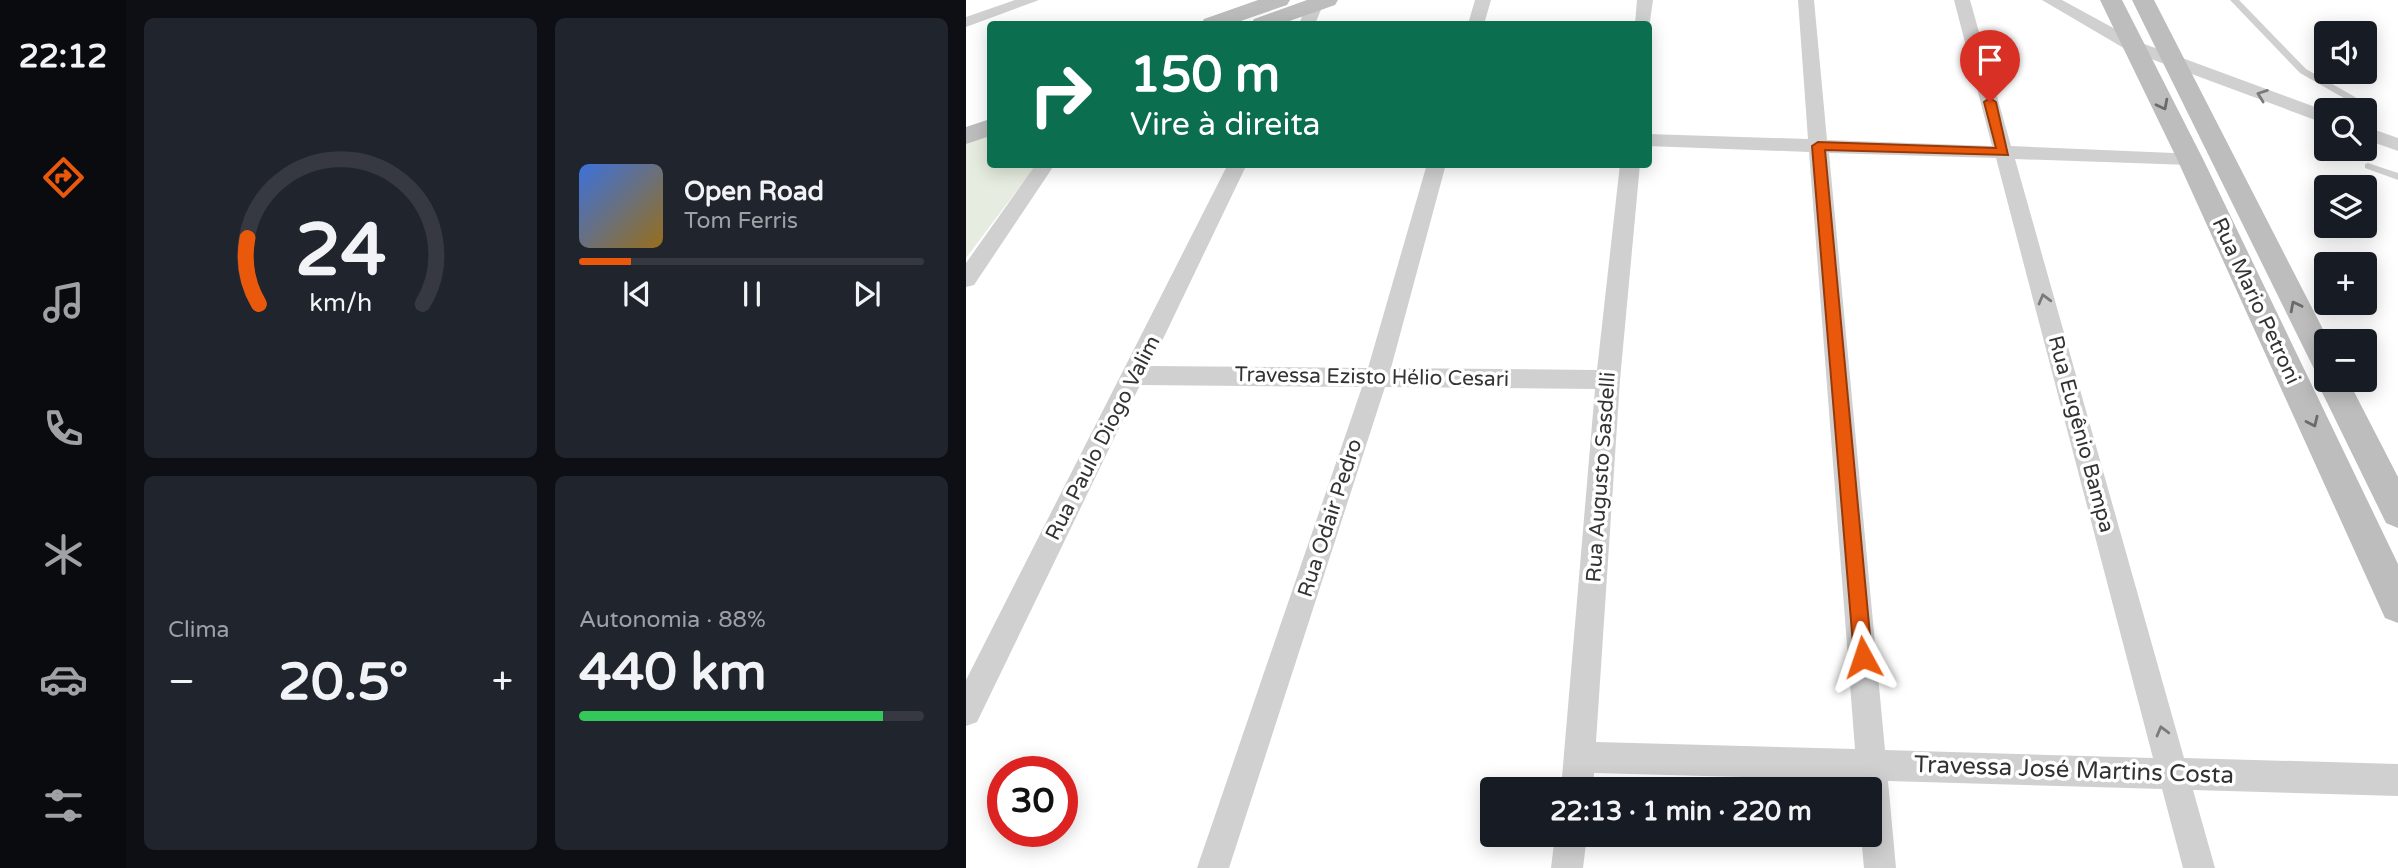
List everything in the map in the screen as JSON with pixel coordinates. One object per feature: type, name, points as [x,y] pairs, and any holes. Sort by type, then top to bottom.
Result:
[{"type":"street","points":[[966,22],[1031,0]]},
{"type":"street","points":[[1220,21],[1279,0]]},
{"type":"street","points":[[1477,21],[1483,0]]},
{"type":"street","points":[[1643,21],[1645,0]]},
{"type":"street","points":[[1806,0],[1880,868]]},
{"type":"street","name":"Rua Eugênio Bampa","points":[[1962,0],[2199,868]]},
{"type":"street","points":[[2050,0],[2133,46],[2314,114]]},
{"type":"street","name":"Rua Mario Petroni","points":[[2111,0],[2190,159],[2398,604]]},
{"type":"street","name":"Rua Mario Petroni","points":[[2143,0],[2314,343]]},
{"type":"street","points":[[1270,21],[1321,1]]},
{"type":"street","points":[[1309,21],[1321,1]]},
{"type":"street","points":[[966,115],[987,107]]},
{"type":"street","points":[[966,136],[987,128]]},
{"type":"street","points":[[2377,137],[2398,145]]},
{"type":"street","points":[[1652,140],[2190,159]]},
{"type":"street","points":[[966,279],[1043,168]]},
{"type":"street","name":"Rua Paulo Diogo Valim","points":[[966,711],[1236,168]]},
{"type":"street","name":"Rua Odair Pedro","points":[[1213,868],[1377,376],[1436,168]]},
{"type":"street","name":"Rua Augusto Sasdelli","points":[[1579,777],[1608,380],[1630,168]]},
{"type":"street","name":"Travessa Ezisto Hélio Cesari","points":[[1135,374],[1608,380]]},
{"type":"street","name":"Rua Mario Petroni","points":[[2338,392],[2398,512]]},
{"type":"street","name":"Travessa José Martins Costa","points":[[1582,757],[2398,780]]},
{"type":"street","points":[[1567,868],[1570,847]]},
{"type":"lane","points":[[2234,0],[2303,71],[2350,98]]},
{"type":"lane","points":[[2368,166],[2398,177]]},
{"type":"shaded area","points":[[987,135],[987,168],[1034,168],[966,258],[966,143]]},
{"type":"route","points":[[1863,657],[1818,146],[2004,153],[1990,102]]}]
